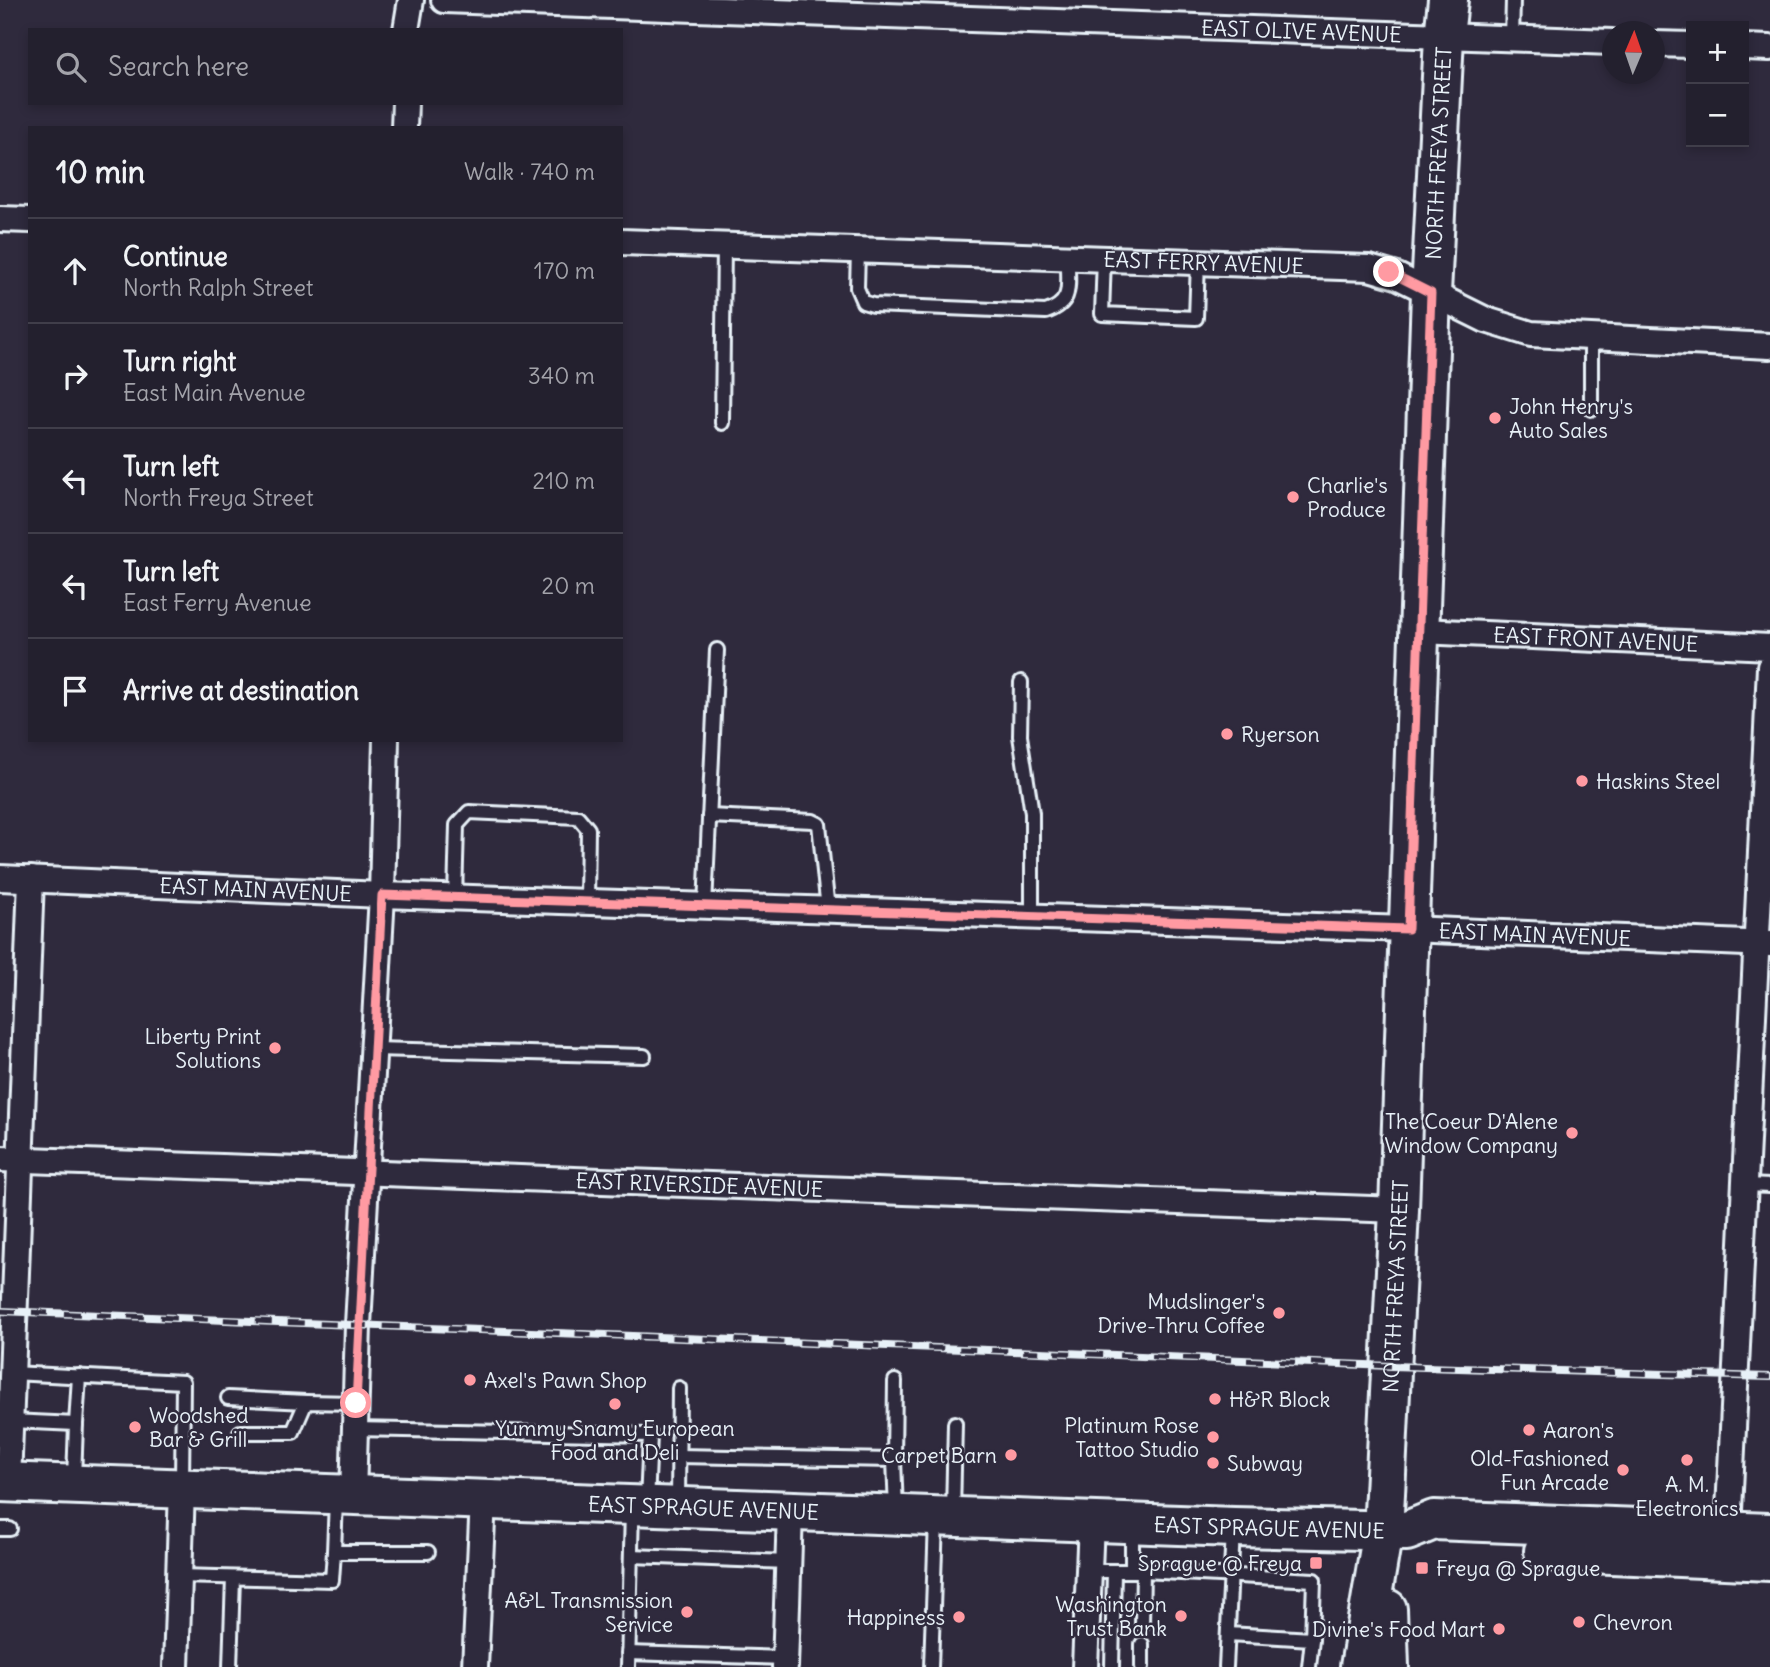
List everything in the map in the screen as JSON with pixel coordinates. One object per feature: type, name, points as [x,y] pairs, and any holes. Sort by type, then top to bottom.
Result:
[{"type":"main road","name":"NORTH FREYA STREET","points":[[1395,1530],[1399,1210],[1408,929],[1444,12]]},
{"type":"main road","name":"EAST SPRAGUE AVENUE","points":[[4,1482],[1234,1527],[1395,1530],[1434,1520],[1770,1533]]},
{"type":"main road","name":"EAST SPRAGUE AVENUE","points":[[1395,1530],[1431,1546],[1770,1561]]},
{"type":"main road","points":[[1360,1667],[1395,1530]]},
{"type":"main road","points":[[1389,1667],[1395,1530]]},
{"type":"street","points":[[406,28],[411,0]]},
{"type":"street","name":"EAST OLIVE AVENUE","points":[[444,0],[898,8],[1444,12],[1512,38],[1602,42]]},
{"type":"street","points":[[1665,44],[1686,45]]},
{"type":"street","points":[[1749,47],[1770,48]]},
{"type":"street","points":[[404,126],[405,105]]},
{"type":"street","points":[[0,219],[28,220]]},
{"type":"street","name":"EAST FERRY AVENUE","points":[[623,242],[1368,268],[1398,276],[1509,329],[1556,337],[1770,346]]},
{"type":"street","name":"EAST FRONT AVENUE","points":[[1421,631],[1770,647]]},
{"type":"street","points":[[1728,1531],[1758,1185],[1770,667]]},
{"type":"street","points":[[345,1495],[356,1403],[382,895],[386,742]]},
{"type":"street","name":"EAST MAIN AVENUE","points":[[0,878],[455,898],[1763,943]]},
{"type":"street","points":[[4,1482],[12,1373],[11,1159],[31,879]]},
{"type":"street","name":"EAST RIVERSIDE AVENUE","points":[[11,1159],[1399,1210]]},
{"type":"street","points":[[176,1667],[182,1489]]},
{"type":"street","points":[[475,1667],[483,1500]]},
{"type":"street","points":[[785,1662],[790,1511]]},
{"type":"street","points":[[1085,1667],[1091,1522]]},
{"type":"lane","points":[[1512,38],[1513,0]]},
{"type":"lane","points":[[722,423],[724,245]]},
{"type":"lane","points":[[858,250],[857,288],[863,302],[873,305],[1046,312],[1060,307],[1066,300],[1068,257]]},
{"type":"lane","points":[[1104,258],[1102,314],[1196,318],[1198,261]]},
{"type":"lane","points":[[1591,338],[1591,409]]},
{"type":"lane","points":[[705,906],[717,650]]},
{"type":"lane","points":[[1021,682],[1020,736],[1032,813],[1032,916]]},
{"type":"lane","points":[[455,898],[457,825],[469,812],[578,817],[588,829],[587,901]]},
{"type":"lane","points":[[709,816],[813,821],[818,824],[828,910]]},
{"type":"lane","points":[[374,1049],[644,1056]]},
{"type":"lane","points":[[12,1373],[183,1382],[182,1489]]},
{"type":"lane","points":[[74,1485],[79,1376]]},
{"type":"lane","points":[[895,1381],[896,1515]]},
{"type":"lane","points":[[628,1667],[631,1556],[678,1456],[679,1388]]},
{"type":"lane","points":[[228,1398],[356,1403]]},
{"type":"lane","points":[[240,1432],[293,1432],[306,1402]]},
{"type":"lane","points":[[10,1420],[76,1424]]},
{"type":"lane","points":[[931,1667],[955,1423]]},
{"type":"lane","points":[[354,1429],[650,1436],[653,1507]]},
{"type":"lane","points":[[678,1456],[894,1460]]},
{"type":"lane","points":[[179,1576],[332,1580],[334,1552],[345,1495]]},
{"type":"lane","points":[[1132,1523],[1142,1625]]},
{"type":"lane","points":[[1226,1667],[1234,1527]]},
{"type":"lane","points":[[334,1552],[428,1552]]},
{"type":"lane","points":[[631,1556],[789,1562]]},
{"type":"lane","points":[[1089,1571],[1314,1580],[1309,1667]]},
{"type":"lane","points":[[1112,1667],[1114,1571]]},
{"type":"lane","points":[[230,1667],[233,1578]]},
{"type":"lane","points":[[1228,1634],[1312,1639]]},
{"type":"lane","points":[[1142,1644],[1142,1667]]},
{"type":"lane","points":[[628,1653],[785,1662]]},
{"type":"railway","points":[[0,1311],[1391,1366],[1770,1377]]},
{"type":"place","name":"John Henry's Auto Sales","points":[[1495,418]]},
{"type":"place","name":"Charlie's Produce","points":[[1293,497]]},
{"type":"place","name":"Ryerson","points":[[1227,734]]},
{"type":"place","name":"Haskins Steel","points":[[1582,781]]},
{"type":"place","name":"Liberty Print Solutions","points":[[275,1048]]},
{"type":"place","name":"The Coeur D'Alene Window Company","points":[[1572,1133]]},
{"type":"place","name":"Mudslinger's Drive-Thru Coffee","points":[[1279,1313]]},
{"type":"place","name":"Axel's Pawn Shop","points":[[470,1380]]},
{"type":"place","name":"H&R Block","points":[[1215,1399]]},
{"type":"place","name":"Yummy Snamy European Food and Deli","points":[[615,1404]]},
{"type":"place","name":"Woodshed Bar & Grill","points":[[135,1427]]},
{"type":"place","name":"Aaron's","points":[[1529,1430]]},
{"type":"place","name":"Platinum Rose Tattoo Studio","points":[[1213,1437]]},
{"type":"place","name":"Carpet Barn","points":[[1011,1455]]},
{"type":"place","name":"A. M. Electronics","points":[[1687,1460]]},
{"type":"place","name":"Subway","points":[[1213,1463]]},
{"type":"place","name":"Old-Fashioned Fun Arcade","points":[[1623,1470]]},
{"type":"place","name":"Sprague @ Freya","points":[[1316,1563]]},
{"type":"place","name":"Freya @ Sprague","points":[[1422,1568]]},
{"type":"place","name":"A&L Transmission Service","points":[[687,1612]]},
{"type":"place","name":"Washington Trust Bank","points":[[1181,1616]]},
{"type":"place","name":"Happiness","points":[[959,1617]]},
{"type":"place","name":"Chevron","points":[[1579,1622]]},
{"type":"place","name":"Divine's Food Mart","points":[[1499,1629]]},
{"type":"route","points":[[356,1403],[382,895],[1408,929],[1421,631],[1431,293],[1389,272]]}]
